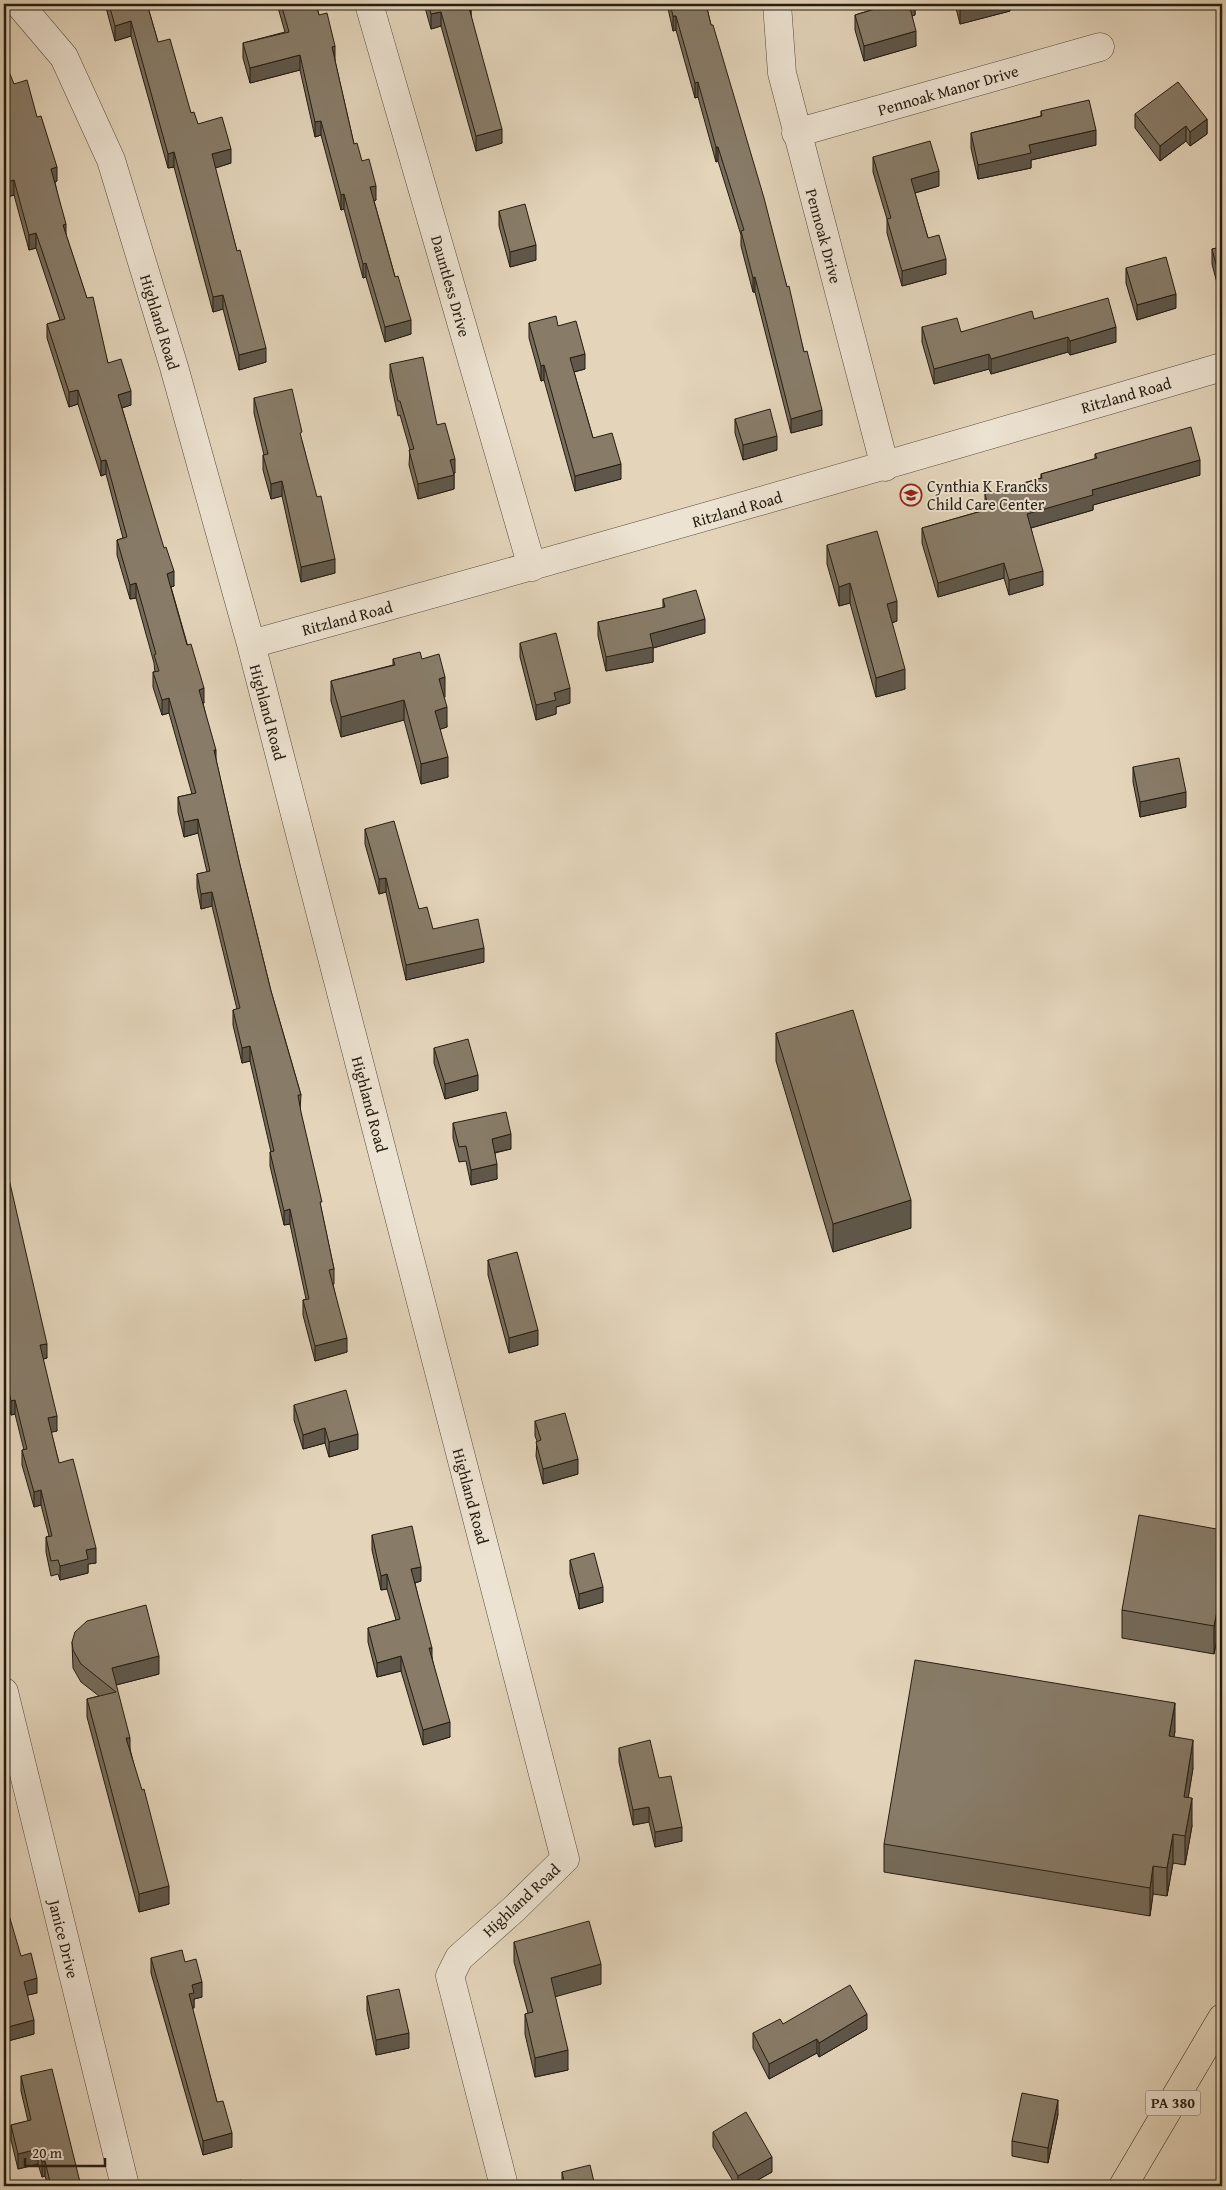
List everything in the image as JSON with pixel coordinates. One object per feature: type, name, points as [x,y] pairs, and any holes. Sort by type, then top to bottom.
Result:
[{"type":"main road","name":"PA 380","points":[[1124,2186],[1222,2018]]},
{"type":"street","name":"Highland Road","points":[[19,4],[64,57],[111,160],[174,367],[251,644],[565,1859],[515,1908],[459,1958],[450,1976],[504,2186]]},
{"type":"street","name":"Dauntless Drive","points":[[369,4],[532,567]]},
{"type":"street","name":"Pennoak Drive","points":[[776,4],[782,73],[796,133],[885,467]]},
{"type":"street","name":"Pennoak Manor Drive","points":[[796,133],[1100,46]]},
{"type":"street","name":"Ritzland Road","points":[[251,644],[885,467],[1222,367]]},
{"type":"street","name":"Janice Drive","points":[[4,1692],[125,2186]]},
{"type":"building","points":[[109,4],[147,4],[158,42],[170,39],[191,113],[194,112],[198,124],[222,117],[231,149],[212,154],[237,251],[240,250],[266,348],[239,355],[223,295],[213,297],[174,152],[168,154],[131,21],[115,26]]},
{"type":"building","points":[[281,4],[316,4],[319,15],[327,13],[335,46],[332,47],[354,144],[357,143],[362,161],[369,159],[376,186],[370,187],[395,277],[398,276],[411,320],[385,327],[366,263],[363,264],[344,194],[341,195],[321,121],[315,122],[300,55],[250,68],[243,43],[289,32]]},
{"type":"building","points":[[428,4],[468,4],[502,129],[476,136],[441,12],[431,14]]},
{"type":"building","points":[[670,4],[706,4],[764,198],[787,287],[789,286],[804,352],[807,351],[822,410],[791,419],[755,277],[753,278],[741,231],[744,230],[718,147],[716,147],[698,82],[695,83],[676,16],[673,16]]},
{"type":"building","points":[[874,4],[909,4],[916,31],[864,46],[855,15],[875,9]]},
{"type":"building","points":[[959,4],[983,4],[960,10]]},
{"type":"building","points":[[10,74],[14,84],[27,80],[37,117],[41,116],[57,167],[51,169],[66,224],[63,225],[87,298],[93,297],[108,363],[121,359],[131,391],[118,395],[164,548],[166,547],[174,571],[167,574],[187,645],[191,644],[204,688],[199,690],[216,750],[214,750],[240,865],[271,991],[301,1095],[298,1095],[301,1112],[322,1202],[320,1202],[334,1269],[329,1270],[347,1338],[315,1346],[303,1300],[309,1299],[290,1209],[284,1211],[270,1152],[274,1151],[250,1046],[242,1048],[233,1010],[240,1008],[212,892],[201,894],[197,874],[210,871],[198,819],[184,822],[178,797],[196,793],[169,698],[162,700],[153,672],[159,671],[154,655],[156,654],[136,583],[130,585],[117,540],[127,537],[106,460],[101,461],[78,390],[69,392],[47,324],[65,319],[36,233],[29,235],[14,180],[7,182],[4,172],[4,76]]},
{"type":"building","points":[[1178,82],[1207,119],[1190,132],[1186,126],[1160,146],[1135,114]]},
{"type":"building","points":[[1089,100],[1096,130],[1029,145],[1031,153],[978,165],[971,133],[1042,116],[1041,111]]},
{"type":"building","points":[[930,141],[939,171],[911,179],[928,238],[939,235],[946,259],[902,271],[887,219],[891,218],[873,157]]},
{"type":"building","points":[[525,204],[536,245],[510,252],[499,211]]},
{"type":"building","points":[[1222,247],[1222,287],[1212,249]]},
{"type":"building","points":[[1166,257],[1176,294],[1137,305],[1126,268]]},
{"type":"building","points":[[1108,298],[1116,327],[1070,341],[1068,337],[991,359],[989,354],[934,369],[922,327],[957,318],[961,332],[1032,311],[1034,319]]},
{"type":"building","points":[[556,316],[558,326],[576,321],[585,354],[570,358],[593,438],[612,433],[621,464],[575,476],[544,365],[541,366],[529,323]]},
{"type":"building","points":[[423,357],[437,425],[445,423],[455,459],[450,460],[454,475],[418,484],[409,450],[414,449],[400,401],[398,401],[390,364]]},
{"type":"building","points":[[292,389],[302,432],[300,433],[317,497],[321,496],[335,559],[301,567],[282,481],[271,484],[263,455],[268,454],[254,398]]},
{"type":"building","points":[[770,409],[777,436],[743,445],[735,419]]},
{"type":"building","points":[[1191,427],[1200,460],[1092,490],[1093,495],[1027,514],[1043,571],[1009,580],[1004,563],[938,583],[922,528],[989,509],[985,494],[1042,478],[1041,474],[1097,458],[1095,454]]},
{"type":"building","points":[[877,531],[897,601],[887,604],[905,669],[876,678],[850,583],[839,587],[827,545]]},
{"type":"building","points":[[696,590],[705,619],[650,634],[653,647],[606,657],[598,622],[665,607],[663,599]]},
{"type":"building","points":[[556,633],[570,688],[554,693],[556,700],[536,705],[520,643]]},
{"type":"building","points":[[420,652],[422,659],[439,654],[445,677],[439,679],[447,707],[435,711],[448,757],[421,764],[404,700],[341,717],[331,681],[395,665],[393,659]]},
{"type":"building","points":[[1179,758],[1186,792],[1140,802],[1133,767]]},
{"type":"building","points":[[394,821],[419,909],[427,907],[433,929],[478,919],[484,948],[406,965],[386,878],[379,879],[365,829]]},
{"type":"building","points":[[853,1010],[911,1200],[833,1224],[776,1033]]},
{"type":"building","points":[[468,1039],[478,1075],[445,1084],[434,1048]]},
{"type":"building","points":[[506,1112],[511,1134],[492,1139],[497,1164],[471,1170],[466,1146],[459,1147],[453,1123]]},
{"type":"building","points":[[4,1166],[6,1166],[47,1344],[40,1345],[57,1416],[48,1418],[59,1463],[73,1459],[96,1548],[86,1550],[88,1559],[60,1566],[58,1560],[51,1561],[46,1537],[52,1536],[41,1490],[34,1492],[22,1450],[27,1449],[15,1400],[11,1401],[4,1368]]},
{"type":"building","points":[[517,1252],[538,1330],[509,1338],[488,1260]]},
{"type":"building","points":[[346,1390],[358,1434],[329,1442],[325,1428],[303,1435],[294,1405]]},
{"type":"building","points":[[565,1413],[578,1459],[543,1469],[536,1442],[541,1440],[535,1421]]},
{"type":"building","points":[[1139,1515],[1222,1530],[1222,1603],[1219,1602],[1214,1626],[1122,1610]]},
{"type":"building","points":[[412,1526],[421,1567],[411,1569],[432,1648],[429,1648],[450,1722],[423,1730],[401,1656],[377,1663],[368,1628],[400,1619],[387,1574],[381,1576],[372,1535]]},
{"type":"building","points":[[594,1553],[603,1587],[579,1594],[570,1560]]},
{"type":"building","points":[[146,1605],[159,1656],[112,1668],[130,1738],[126,1738],[142,1790],[144,1789],[169,1886],[139,1894],[87,1699],[116,1692],[81,1664],[73,1650],[72,1642],[75,1632],[87,1621]]},
{"type":"building","points":[[915,1660],[1175,1703],[1169,1736],[1193,1740],[1184,1797],[1192,1798],[1185,1836],[1173,1834],[1167,1868],[1153,1866],[1150,1888],[884,1844]]},
{"type":"building","points":[[650,1740],[659,1778],[671,1776],[682,1827],[655,1832],[649,1807],[633,1810],[619,1748]]},
{"type":"building","points":[[4,1898],[21,1956],[31,1953],[37,1978],[24,1982],[34,2020],[8,2027],[7,2021],[4,2022]]},
{"type":"building","points":[[589,1921],[601,1964],[551,1978],[568,2050],[535,2058],[525,2014],[533,2012],[514,1942]]},
{"type":"building","points":[[182,1950],[185,1962],[196,1959],[202,1982],[192,1985],[194,1993],[189,1994],[217,2102],[223,2101],[232,2133],[203,2141],[151,1958]]},
{"type":"building","points":[[850,1985],[867,2014],[819,2043],[817,2039],[769,2064],[753,2033],[780,2019],[783,2024]]},
{"type":"building","points":[[399,1989],[409,2033],[376,2040],[367,1996]]},
{"type":"building","points":[[52,2069],[81,2186],[51,2186],[45,2161],[42,2162],[38,2149],[18,2154],[11,2125],[31,2120],[21,2076]]},
{"type":"building","points":[[1022,2093],[1058,2100],[1048,2148],[1012,2141]]},
{"type":"building","points":[[746,2112],[772,2157],[738,2176],[713,2132]]},
{"type":"building","points":[[590,2165],[595,2186],[565,2186],[562,2172]]},
{"type":"building","points":[[241,2180],[243,2186],[218,2186]]},
{"type":"place","name":"Cynthia K Francks Child Care Center","points":[[911,495]]}]
